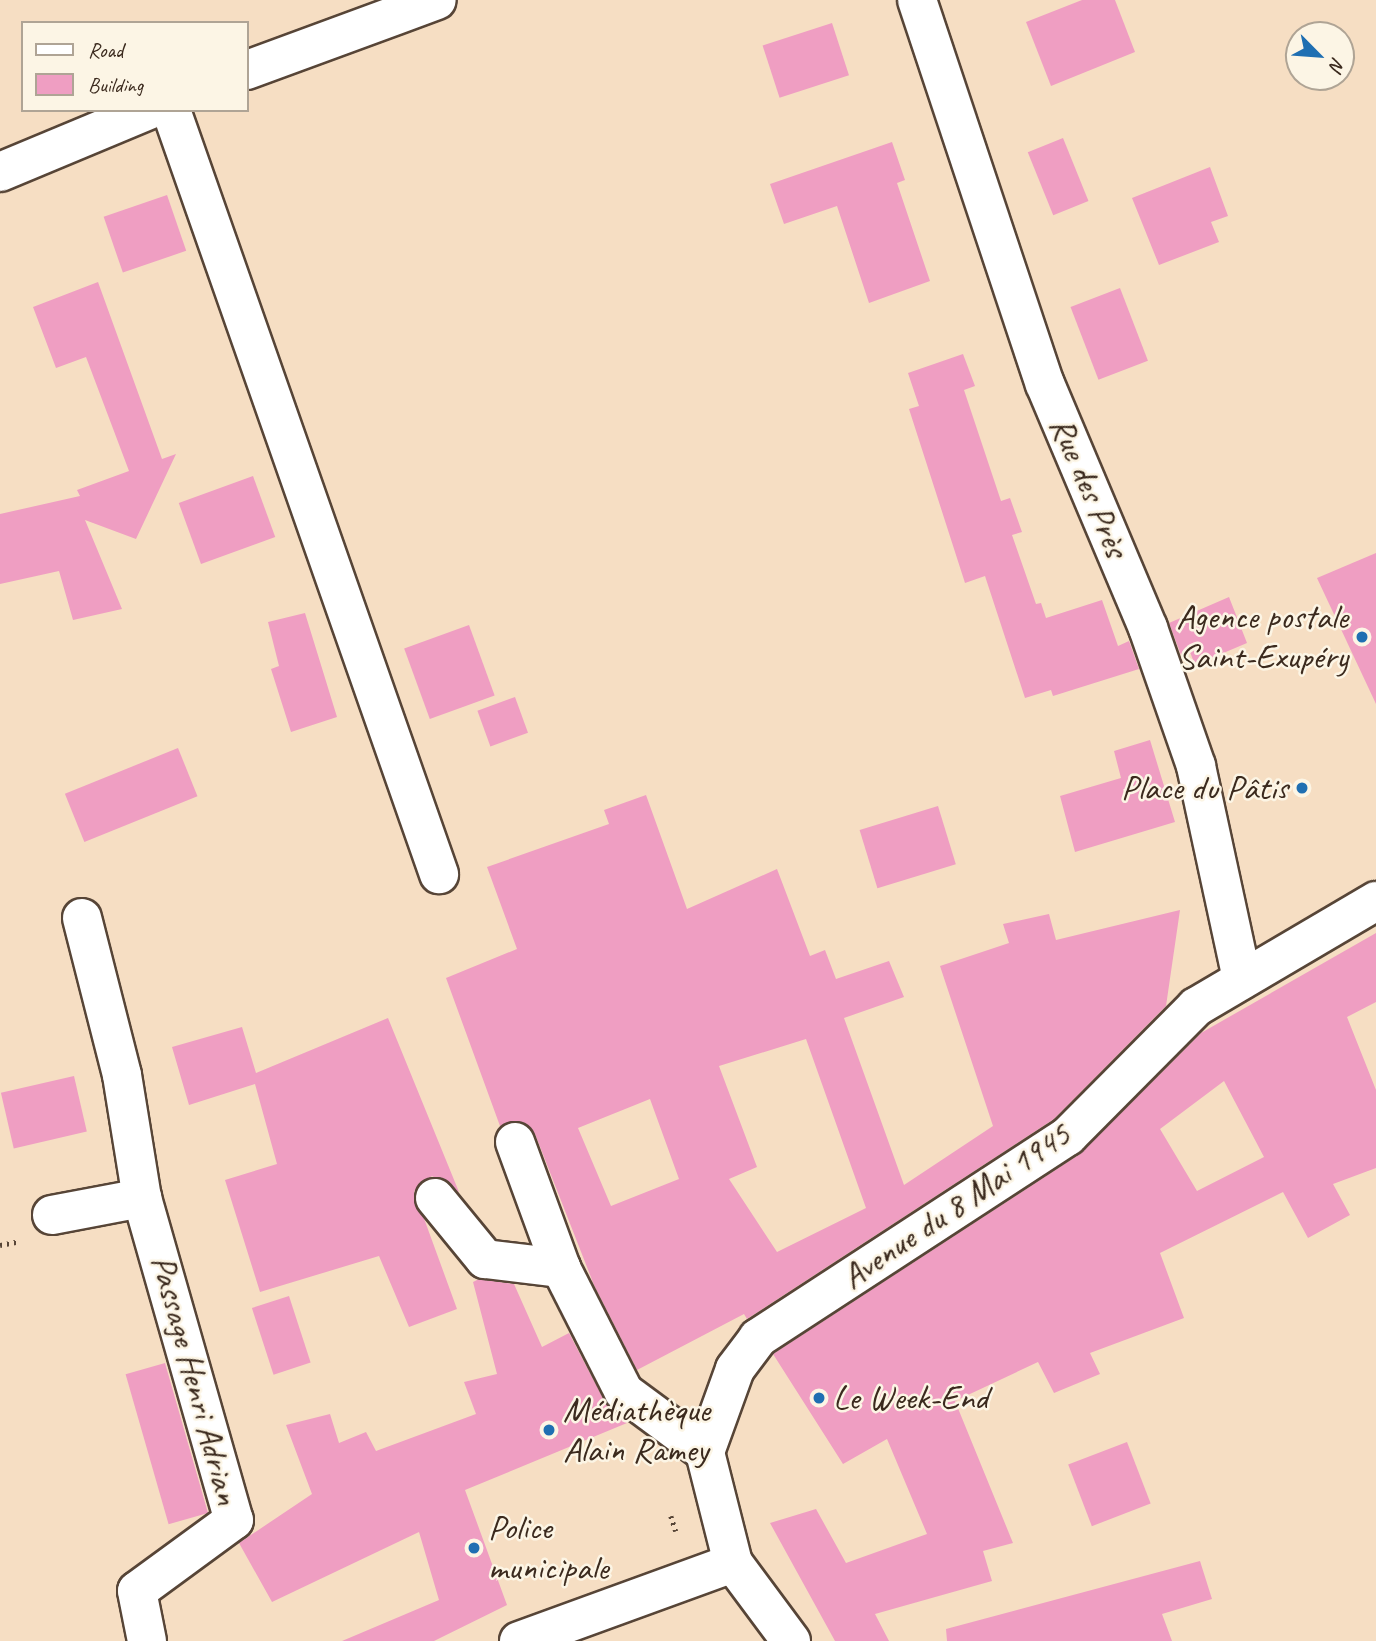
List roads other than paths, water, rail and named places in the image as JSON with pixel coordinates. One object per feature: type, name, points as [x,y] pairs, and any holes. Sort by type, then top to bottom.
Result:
[{"type":"street","points":[[248,70],[437,0]]},
{"type":"street","name":"Rue des Près","points":[[917,0],[1045,384],[1148,628],[1196,766],[1242,979]]},
{"type":"street","points":[[0,172],[144,112]]},
{"type":"street","points":[[172,112],[439,874]]},
{"type":"street","name":"Avenue du 8 Mai 1945","points":[[705,1452],[735,1370],[758,1338],[1068,1136],[1196,1007],[1376,901]]},
{"type":"street","name":"Passage Henri Adrian","points":[[82,918],[122,1075],[142,1198],[234,1521],[137,1591],[147,1641]]},
{"type":"street","points":[[515,1142],[561,1268],[624,1392],[705,1452],[733,1563],[791,1641]]},
{"type":"street","points":[[52,1214],[142,1198]]},
{"type":"street","points":[[435,1198],[485,1259],[561,1268]]},
{"type":"street","points":[[519,1641],[733,1563]]},
{"type":"place","name":"Agence postale Saint-Exupéry","points":[[1362,637]]},
{"type":"place","name":"Place du Pâtis","points":[[1302,788]]},
{"type":"place","name":"Le Week-End","points":[[819,1398]]},
{"type":"place","name":"Médiathèque Alain Ramey","points":[[549,1430]]},
{"type":"place","name":"Police municipale","points":[[474,1548]]}]
